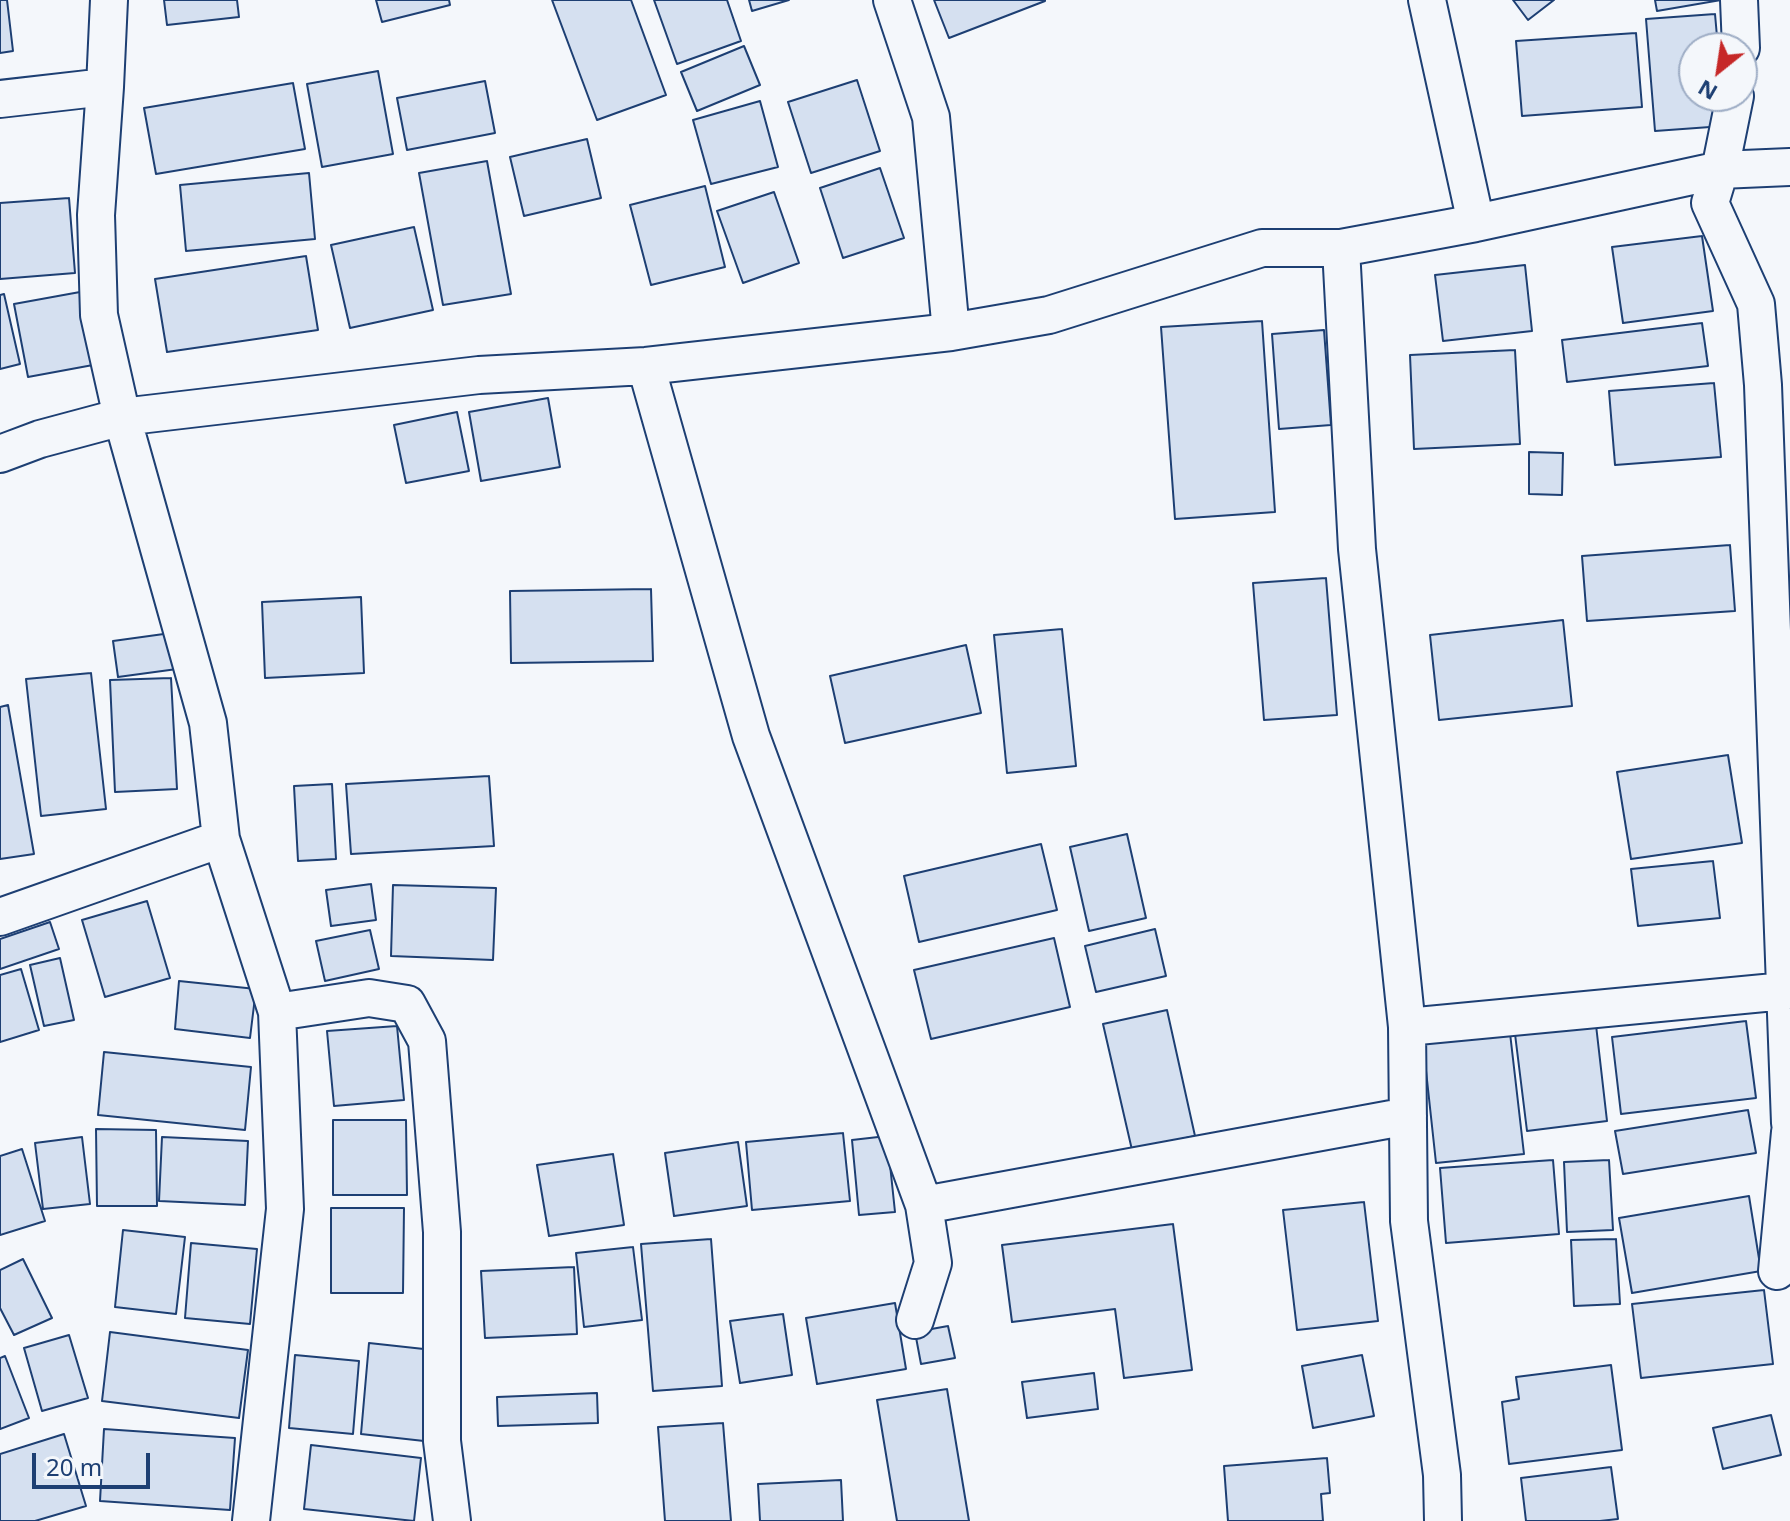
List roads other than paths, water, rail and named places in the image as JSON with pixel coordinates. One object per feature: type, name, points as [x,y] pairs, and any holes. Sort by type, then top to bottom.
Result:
[{"type":"street","points":[[109,0],[96,215],[99,315],[122,417],[208,723],[221,839],[277,1012],[285,1209],[251,1521]]},
{"type":"street","points":[[892,0],[931,117],[951,332]]},
{"type":"street","points":[[1427,0],[1476,223]]},
{"type":"street","points":[[1739,0],[1740,32]]},
{"type":"street","points":[[0,99],[105,87]]},
{"type":"street","points":[[1732,112],[1710,203],[1756,304],[1758,318],[1790,1123]]},
{"type":"street","points":[[0,454],[40,439],[122,417],[479,375],[646,366],[951,332],[1049,315],[1262,248],[1341,248],[1476,223],[1720,170],[1790,167]]},
{"type":"street","points":[[1341,248],[1357,549],[1407,1027],[1409,1221],[1442,1475],[1443,1521]]},
{"type":"street","points":[[646,366],[751,736],[924,1205],[933,1263],[915,1320]]},
{"type":"street","points":[[0,917],[221,839]]},
{"type":"street","points":[[1407,1027],[1785,991]]},
{"type":"street","points":[[277,1012],[369,998],[407,1004],[427,1041],[442,1232],[442,1441],[452,1521]]},
{"type":"street","points":[[924,1205],[1408,1116]]},
{"type":"street","points":[[1777,1271],[1790,1132]]}]
